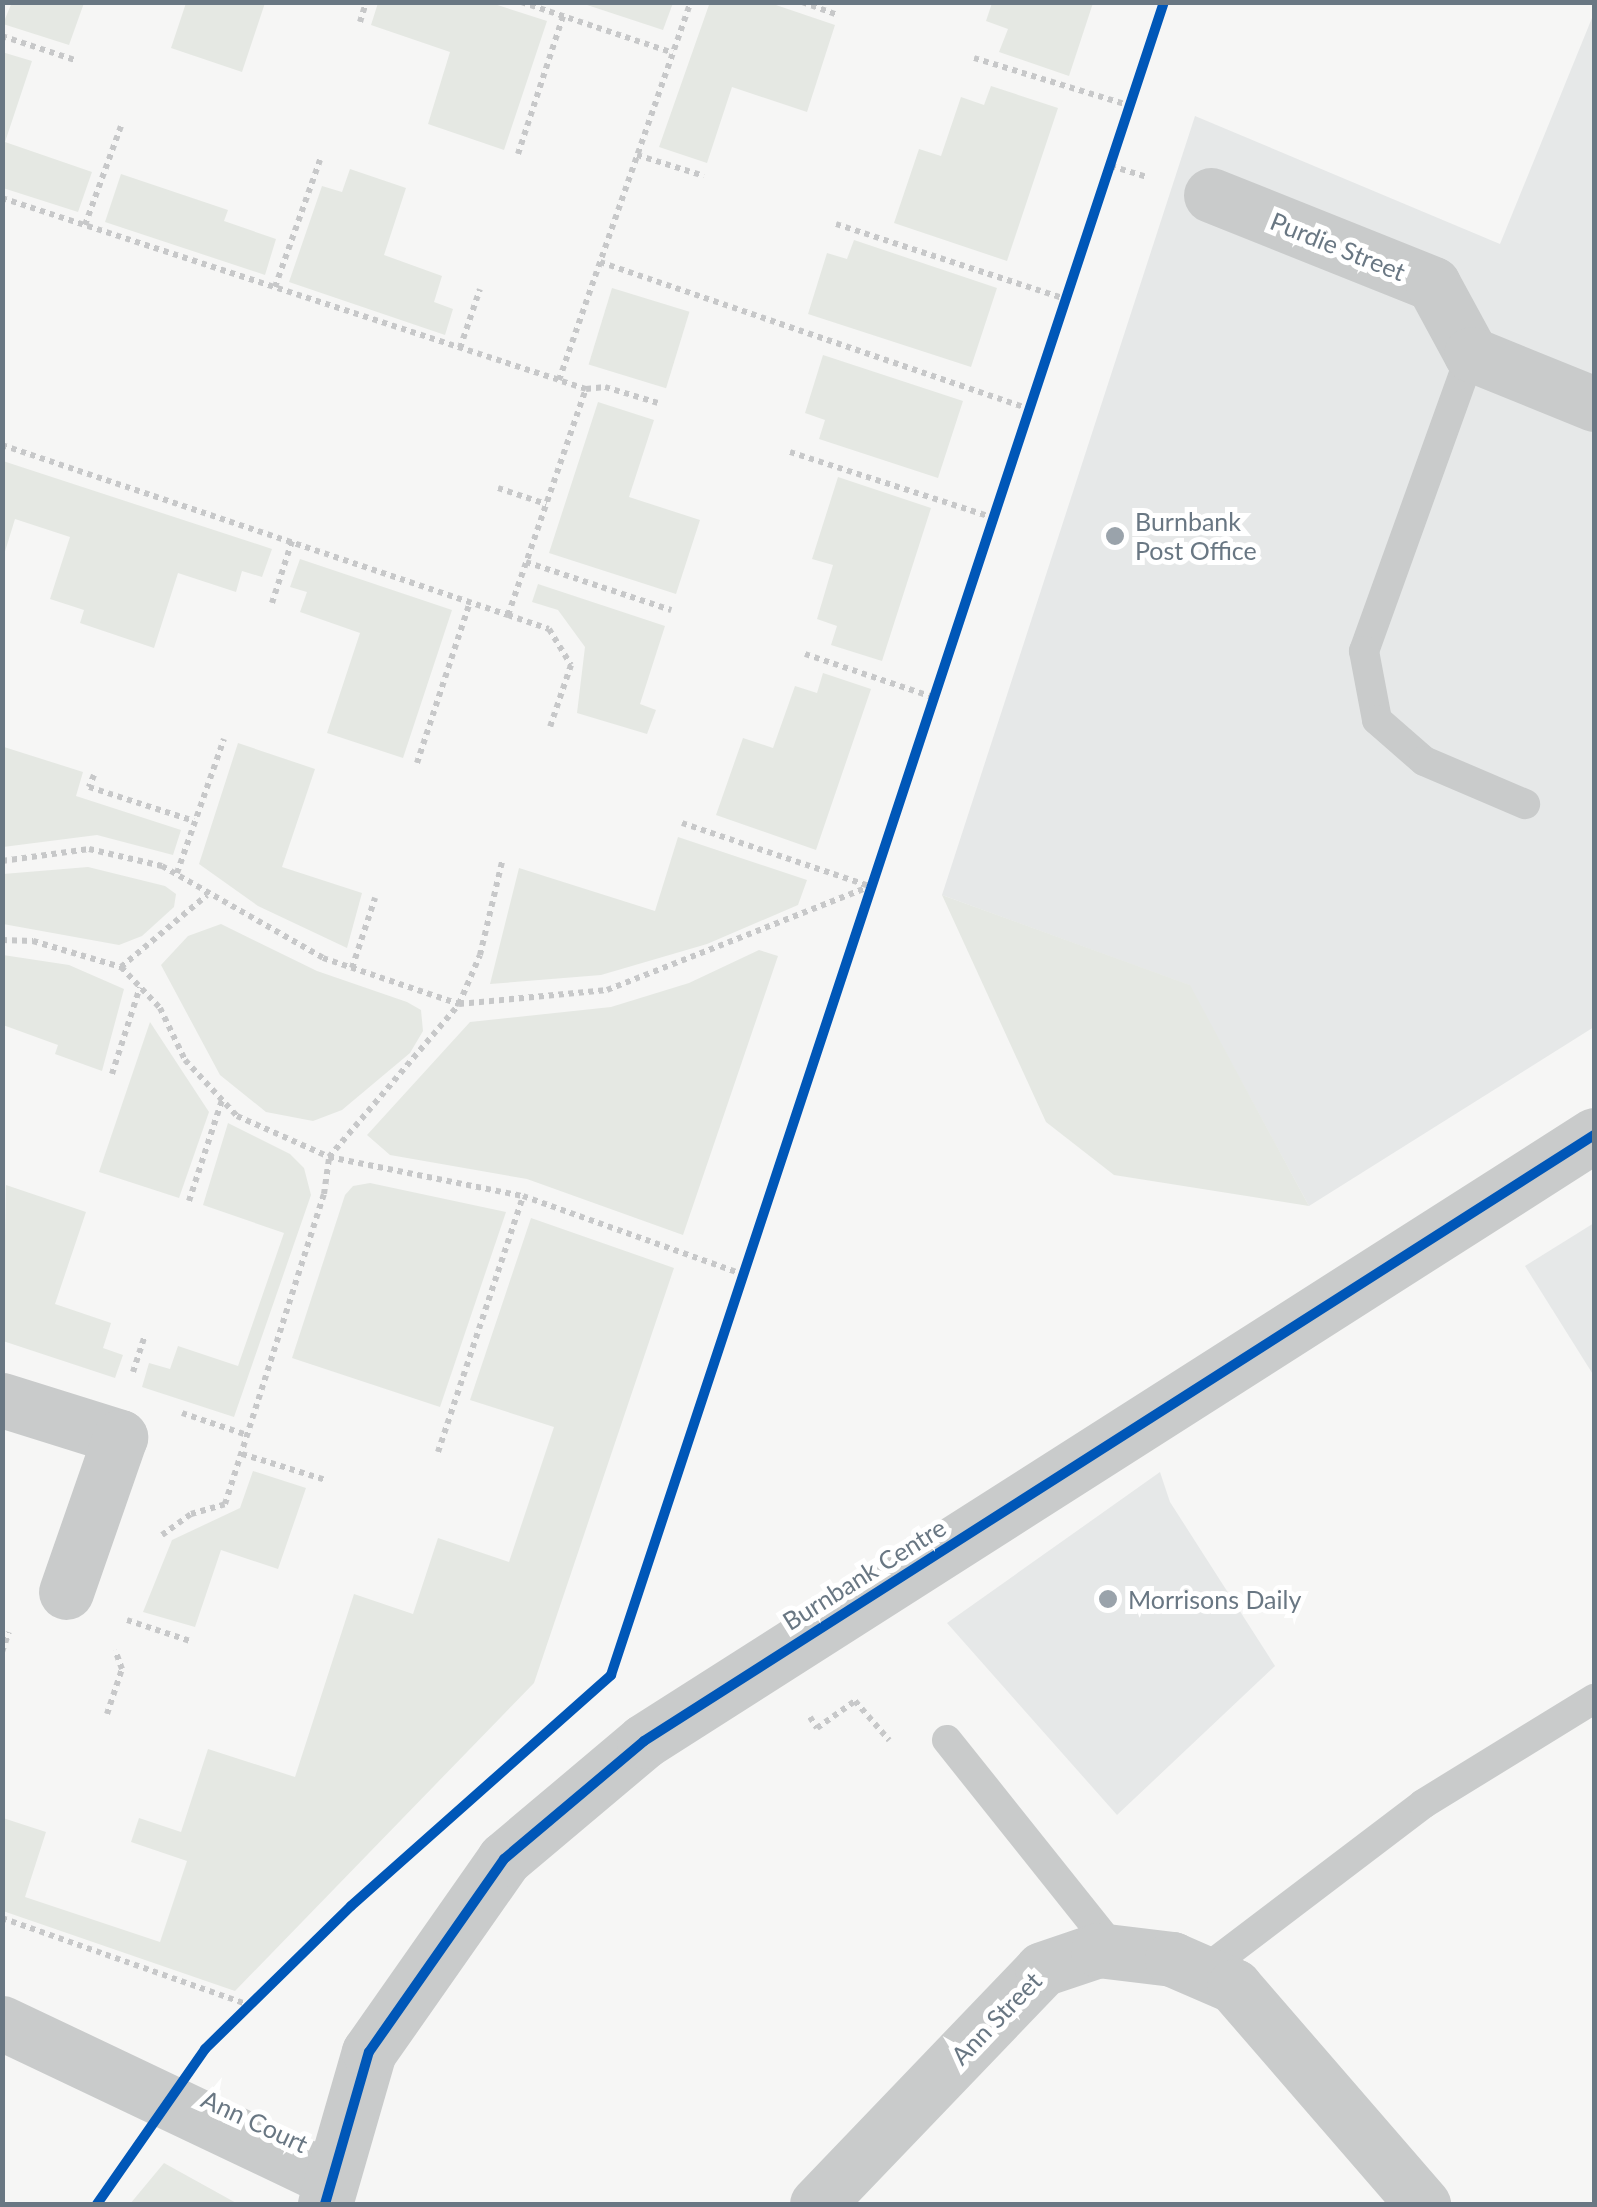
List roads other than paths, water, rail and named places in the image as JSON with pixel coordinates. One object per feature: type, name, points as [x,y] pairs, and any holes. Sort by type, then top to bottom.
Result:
[{"type":"street","name":"Purdie Street","points":[[1212,196],[1432,284],[1472,354]]},
{"type":"street","points":[[1472,354],[1594,404]]},
{"type":"street","name":"Burnbank Centre","points":[[326,2191],[369,2052],[504,1859],[644,1740],[1594,1134]]},
{"type":"street","points":[[2,1400],[120,1437],[66,1592]]},
{"type":"street","name":"Ann Street","points":[[818,2204],[1042,1968],[1098,1950],[1172,1959],[1234,1986],[1423,2204]]},
{"type":"street","name":"Ann Court","points":[[2,2023],[326,2191]]},
{"type":"lane","points":[[1472,354],[1364,651],[1377,720],[1424,761],[1525,804]]},
{"type":"lane","points":[[1202,1972],[1423,1804],[1594,1698]]},
{"type":"lane","points":[[946,1740],[1116,1952]]},
{"type":"place","name":"Burnbank Post Office","points":[[1115,536]]},
{"type":"place","name":"Morrisons Daily","points":[[1108,1599]]}]
